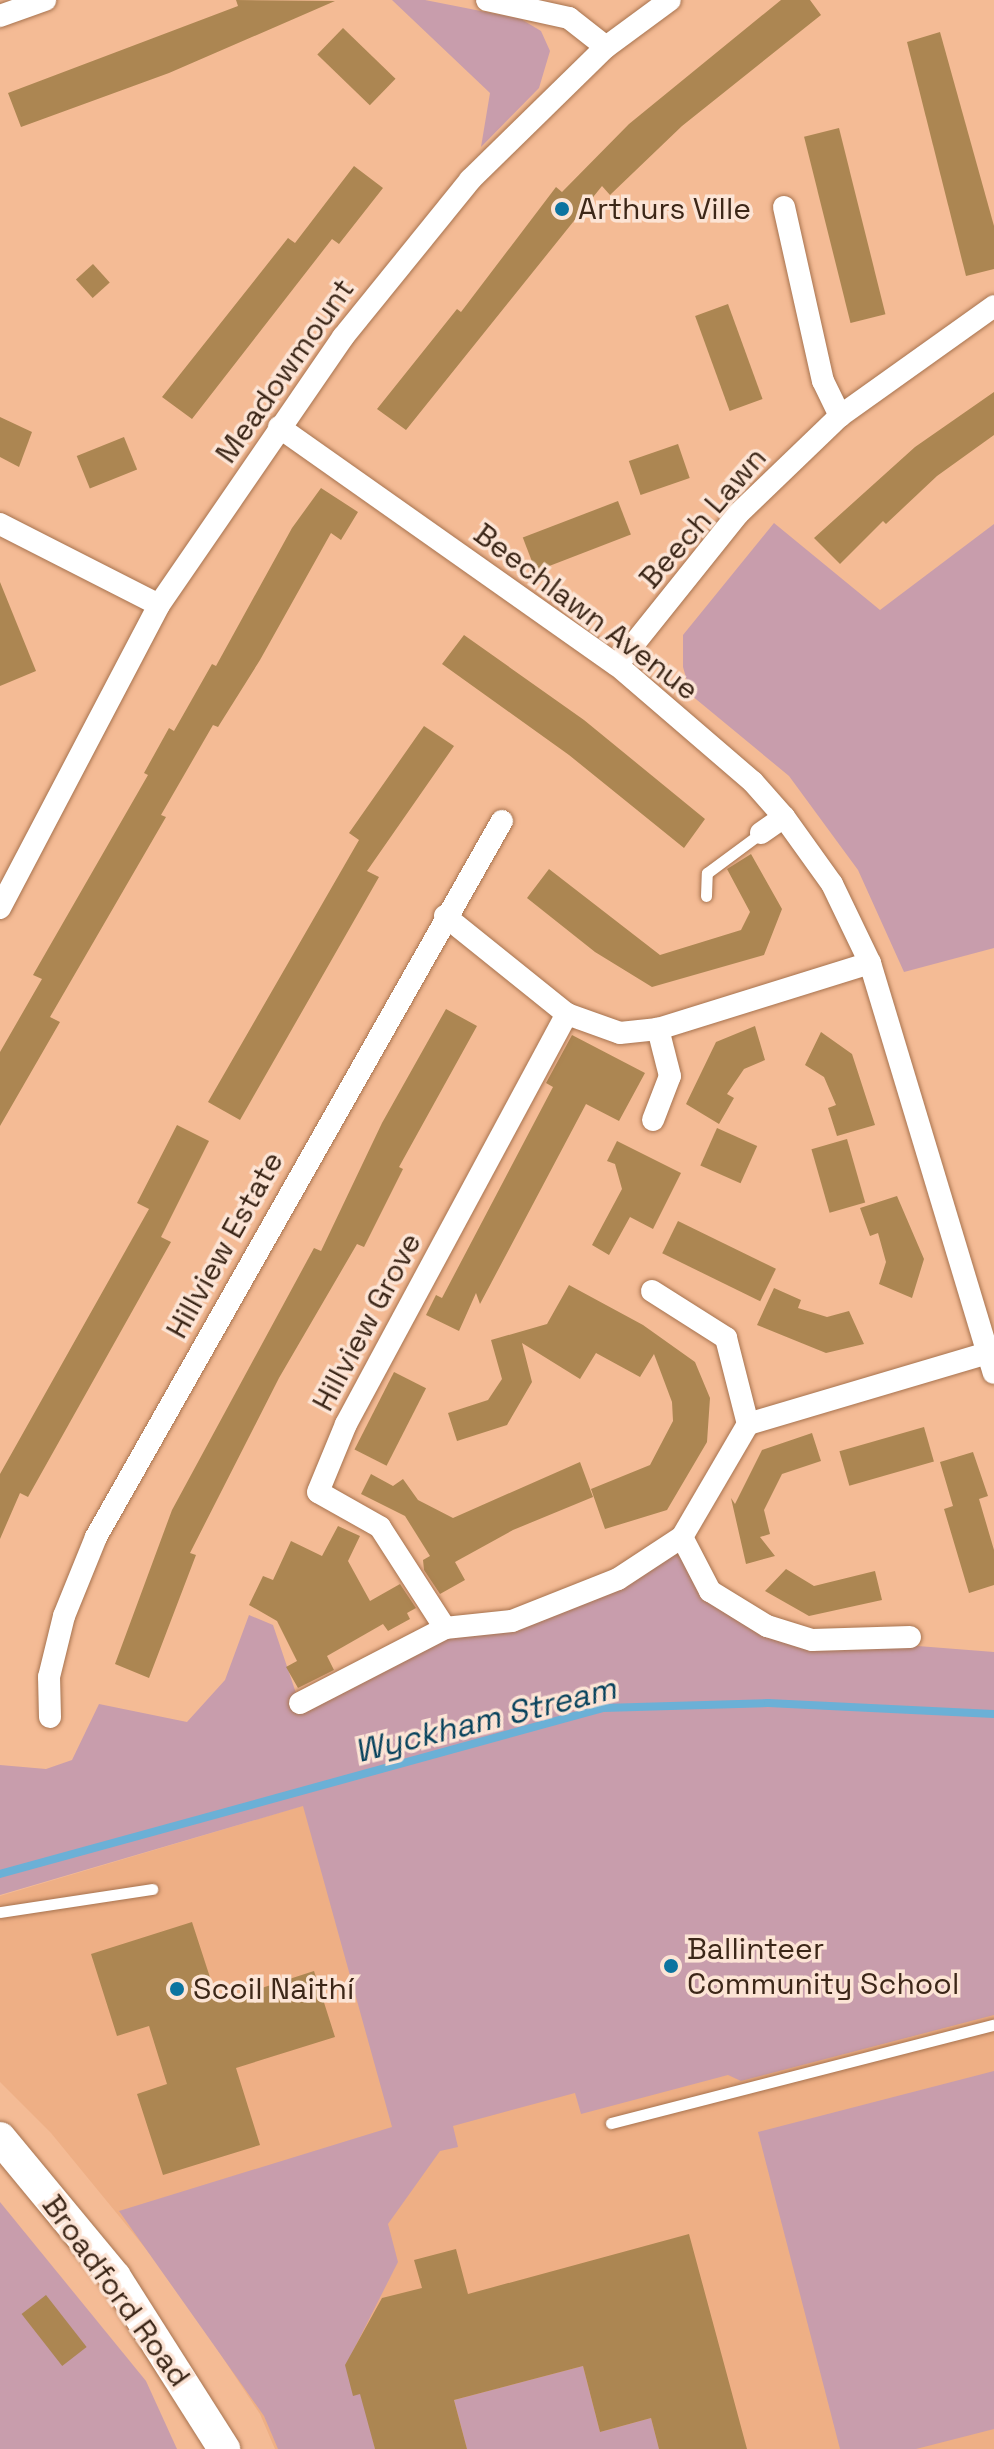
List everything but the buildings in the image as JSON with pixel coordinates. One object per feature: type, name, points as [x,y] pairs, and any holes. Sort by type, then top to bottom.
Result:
[{"type":"street","points":[[0,16],[45,0]]},
{"type":"street","points":[[487,0],[569,18],[606,47]]},
{"type":"street","name":"Meadowmount","points":[[0,908],[159,605],[279,427],[415,243],[470,180],[606,47],[670,0]]},
{"type":"street","points":[[784,207],[823,381],[840,416]]},
{"type":"street","name":"Beech Lawn","points":[[617,665],[738,514],[840,416],[994,306]]},
{"type":"street","name":"Beechlawn Avenue","points":[[279,427],[617,665],[753,782],[784,817],[832,884],[870,963]]},
{"type":"street","points":[[0,524],[159,605]]},
{"type":"street","points":[[761,833],[784,817]]},
{"type":"street","name":"Hillview Estate","points":[[50,1717],[49,1677],[64,1616],[96,1537],[445,916],[502,821]]},
{"type":"street","points":[[445,916],[567,1014],[620,1033],[658,1029],[870,963],[991,1363],[748,1424]]},
{"type":"street","name":"Hillview Grove","points":[[445,1628],[380,1527],[318,1492],[346,1424],[567,1014]]},
{"type":"street","points":[[653,1120],[670,1076],[658,1029]]},
{"type":"street","points":[[300,1703],[445,1628],[512,1621],[618,1579],[682,1537],[748,1424],[726,1338],[652,1291]]},
{"type":"street","points":[[682,1537],[710,1591],[767,1626],[812,1640],[910,1637]]},
{"type":"street","name":"Broadford Road","points":[[0,2138],[115,2277],[224,2449]]},
{"type":"lane","points":[[706,896],[707,873],[761,833]]},
{"type":"lane","points":[[0,1912],[152,1889]]},
{"type":"lane","points":[[611,2123],[994,2025]]},
{"type":"shaded area","points":[[392,0],[425,0],[521,19],[541,31],[550,51],[539,88],[481,147],[490,93]]},
{"type":"shaded area","points":[[774,523],[880,610],[994,524],[994,948],[904,972],[858,870],[789,776],[691,695],[683,667],[683,635]]},
{"type":"shaded area","points":[[679,1545],[765,1634],[994,1652],[994,2015],[741,2081],[728,2075],[581,2114],[575,2093],[453,2126],[458,2147],[440,2151],[388,2224],[398,2262],[352,2353],[375,2449],[278,2449],[264,2416],[119,2211],[392,2127],[303,1806],[0,1895],[0,1765],[46,1769],[72,1760],[99,1704],[187,1722],[225,1680],[249,1615],[273,1625],[297,1696],[374,1660],[517,1619]]},
{"type":"shaded area","name":"Ballinteer Community School","points":[[994,1732],[994,2449],[275,2449],[260,2414],[173,2282],[51,2133],[0,2082],[0,1896],[530,1738]]},
{"type":"shaded area","points":[[994,2071],[994,2429],[916,2449],[840,2449],[758,2132]]},
{"type":"shaded area","points":[[0,2202],[146,2381],[177,2449],[0,2449]]},
{"type":"shaded area","points":[[583,2366],[600,2432],[651,2418],[659,2449],[467,2449],[454,2400]]},
{"type":"waterway","name":"Wyckham Stream","points":[[0,1874],[603,1708],[768,1703],[994,1714]]},
{"type":"place","name":"Arthurs Ville","points":[[562,209]]},
{"type":"place","name":"Ballinteer Community School","points":[[671,1966]]},
{"type":"place","name":"Scoil Naithí","points":[[177,1989]]}]
